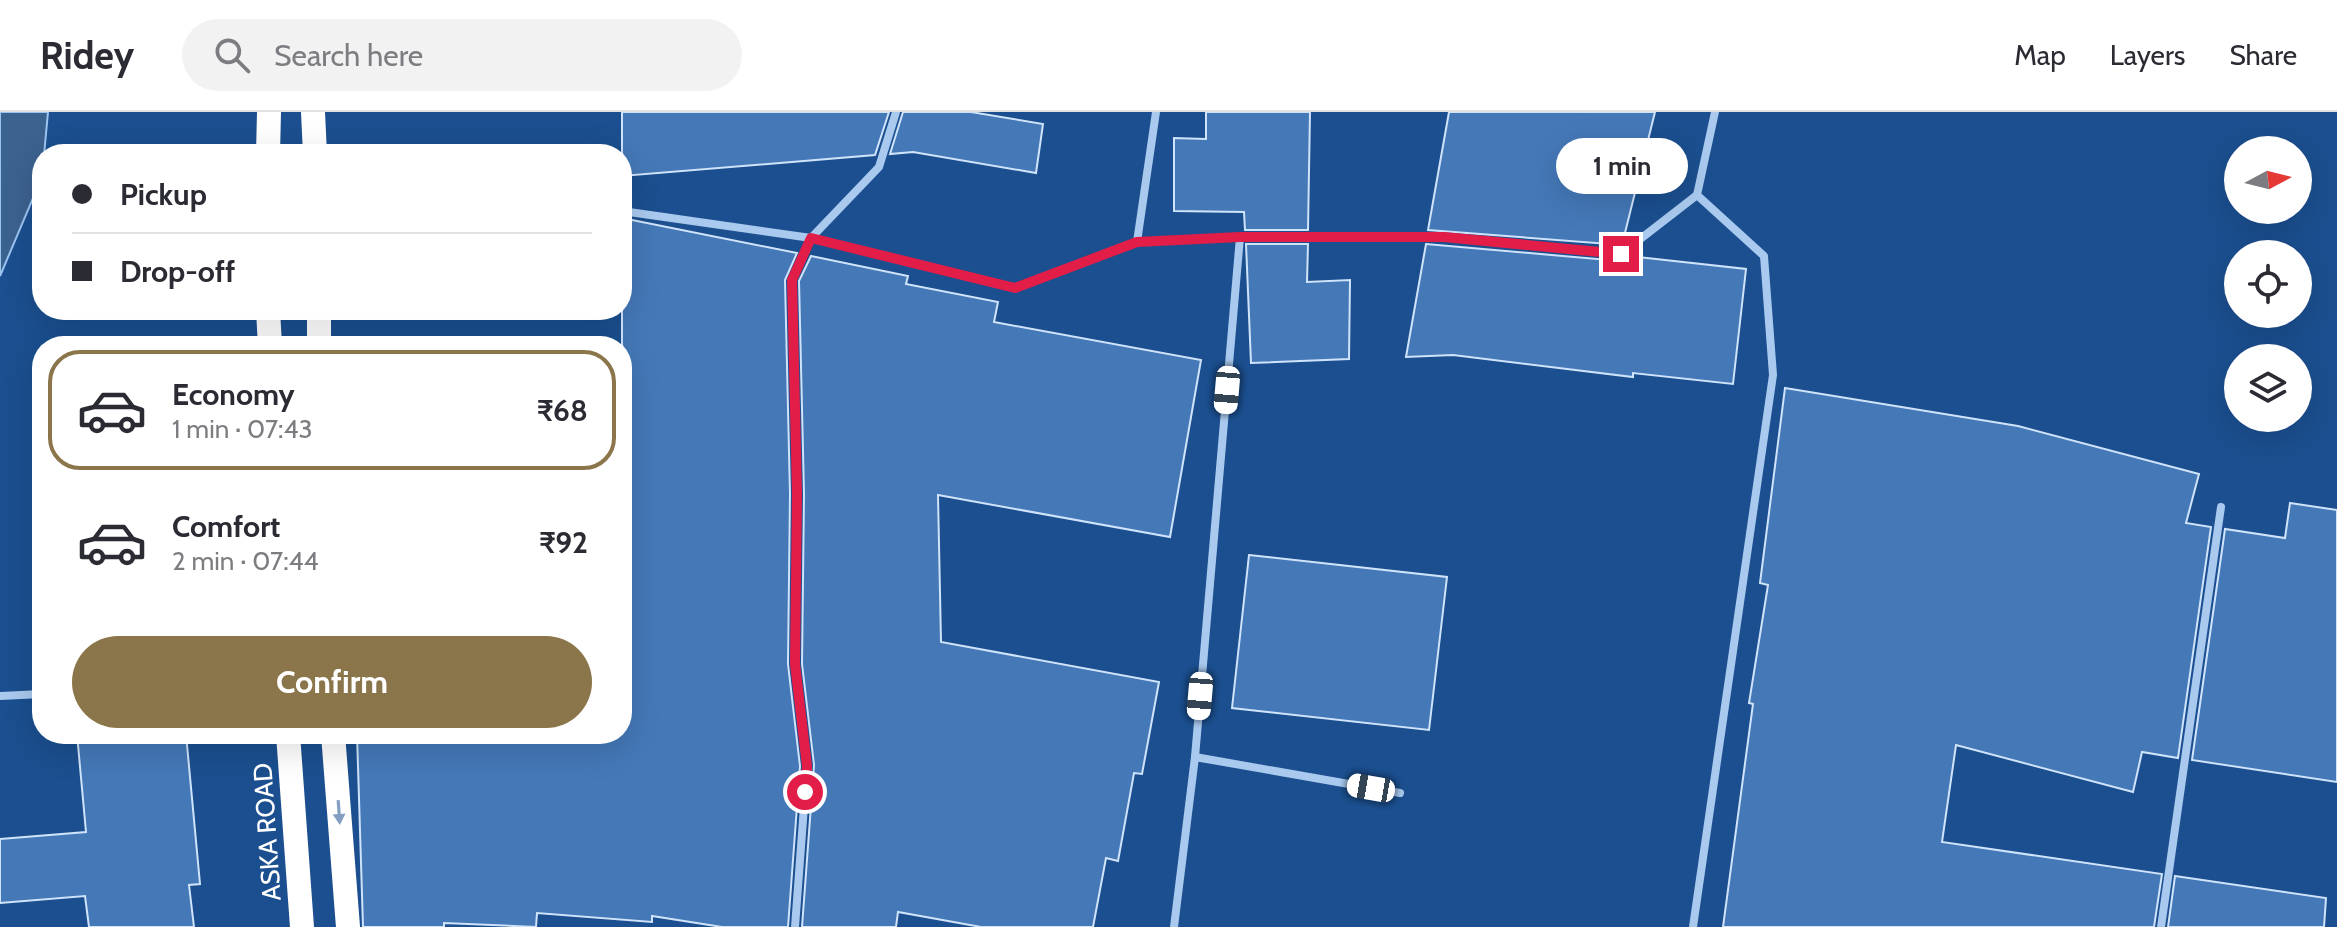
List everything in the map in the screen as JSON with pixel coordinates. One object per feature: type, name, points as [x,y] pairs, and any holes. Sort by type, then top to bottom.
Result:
[{"type":"highway","points":[[268,144],[269,112]]},
{"type":"highway","points":[[313,112],[315,144]]},
{"type":"highway","name":"ASKA ROAD","points":[[289,744],[302,927]]},
{"type":"highway","points":[[334,744],[348,927]]},
{"type":"street","points":[[795,927],[807,766],[795,664],[797,494],[792,280],[811,238],[879,167],[896,112]]},
{"type":"street","points":[[1137,242],[1156,112]]},
{"type":"street","points":[[632,212],[811,238],[1015,288],[1137,242],[1240,237],[1444,237],[1621,254],[1697,195],[1715,112]]},
{"type":"street","points":[[1693,927],[1773,375],[1764,256],[1697,195]]},
{"type":"street","points":[[1174,927],[1195,757],[1240,237]]},
{"type":"street","points":[[2161,927],[2221,507]]},
{"type":"street","points":[[0,696],[32,694]]},
{"type":"street","points":[[1195,757],[1400,793]]},
{"type":"water","points":[[0,112],[48,112],[45,144],[32,144],[32,201],[0,276]]},
{"type":"building","points":[[622,112],[889,112],[875,155],[632,175],[632,144],[622,144]]},
{"type":"building","points":[[903,112],[971,112],[1043,124],[1036,173],[913,152],[890,154]]},
{"type":"building","points":[[1206,112],[1310,112],[1308,230],[1245,230],[1244,212],[1174,211],[1174,138],[1206,139]]},
{"type":"building","points":[[1449,112],[1655,112],[1622,245],[1428,230]]},
{"type":"building","points":[[632,220],[797,253],[785,280],[790,494],[788,664],[800,766],[788,927],[722,927],[652,916],[652,922],[537,913],[536,927],[444,923],[444,927],[363,927],[357,744],[632,744],[632,336],[622,336],[622,320],[632,320]]},
{"type":"building","points":[[1246,244],[1308,244],[1307,282],[1350,280],[1349,359],[1251,363]]},
{"type":"building","points":[[1426,244],[1620,261],[1629,256],[1746,269],[1733,384],[1633,373],[1633,377],[1453,355],[1406,357]]},
{"type":"building","points":[[811,256],[908,276],[906,284],[998,302],[994,322],[1201,360],[1170,537],[938,495],[941,642],[1159,682],[1142,774],[1134,773],[1118,861],[1106,858],[1093,927],[981,927],[898,912],[896,927],[802,927],[814,765],[802,664],[804,494],[799,281]]},
{"type":"building","points":[[1785,388],[2018,426],[2199,474],[2186,523],[2211,527],[2178,758],[2142,752],[2133,792],[1956,745],[1942,842],[2162,874],[2154,927],[1723,927],[1753,704],[1749,703],[1768,585],[1760,583]]},
{"type":"building","points":[[2290,503],[2337,510],[2337,782],[2192,760],[2225,529],[2285,538]]},
{"type":"building","points":[[1249,555],[1447,577],[1429,730],[1232,708]]},
{"type":"building","points":[[78,744],[187,744],[200,884],[189,885],[194,927],[89,927],[85,896],[0,903],[0,839],[86,832]]},
{"type":"building","points":[[2175,876],[2326,898],[2324,927],[2168,927]]},
{"type":"route","points":[[805,792],[807,766],[795,664],[797,494],[792,280],[811,238],[1015,288],[1137,242],[1240,237],[1444,237],[1621,254]]}]
